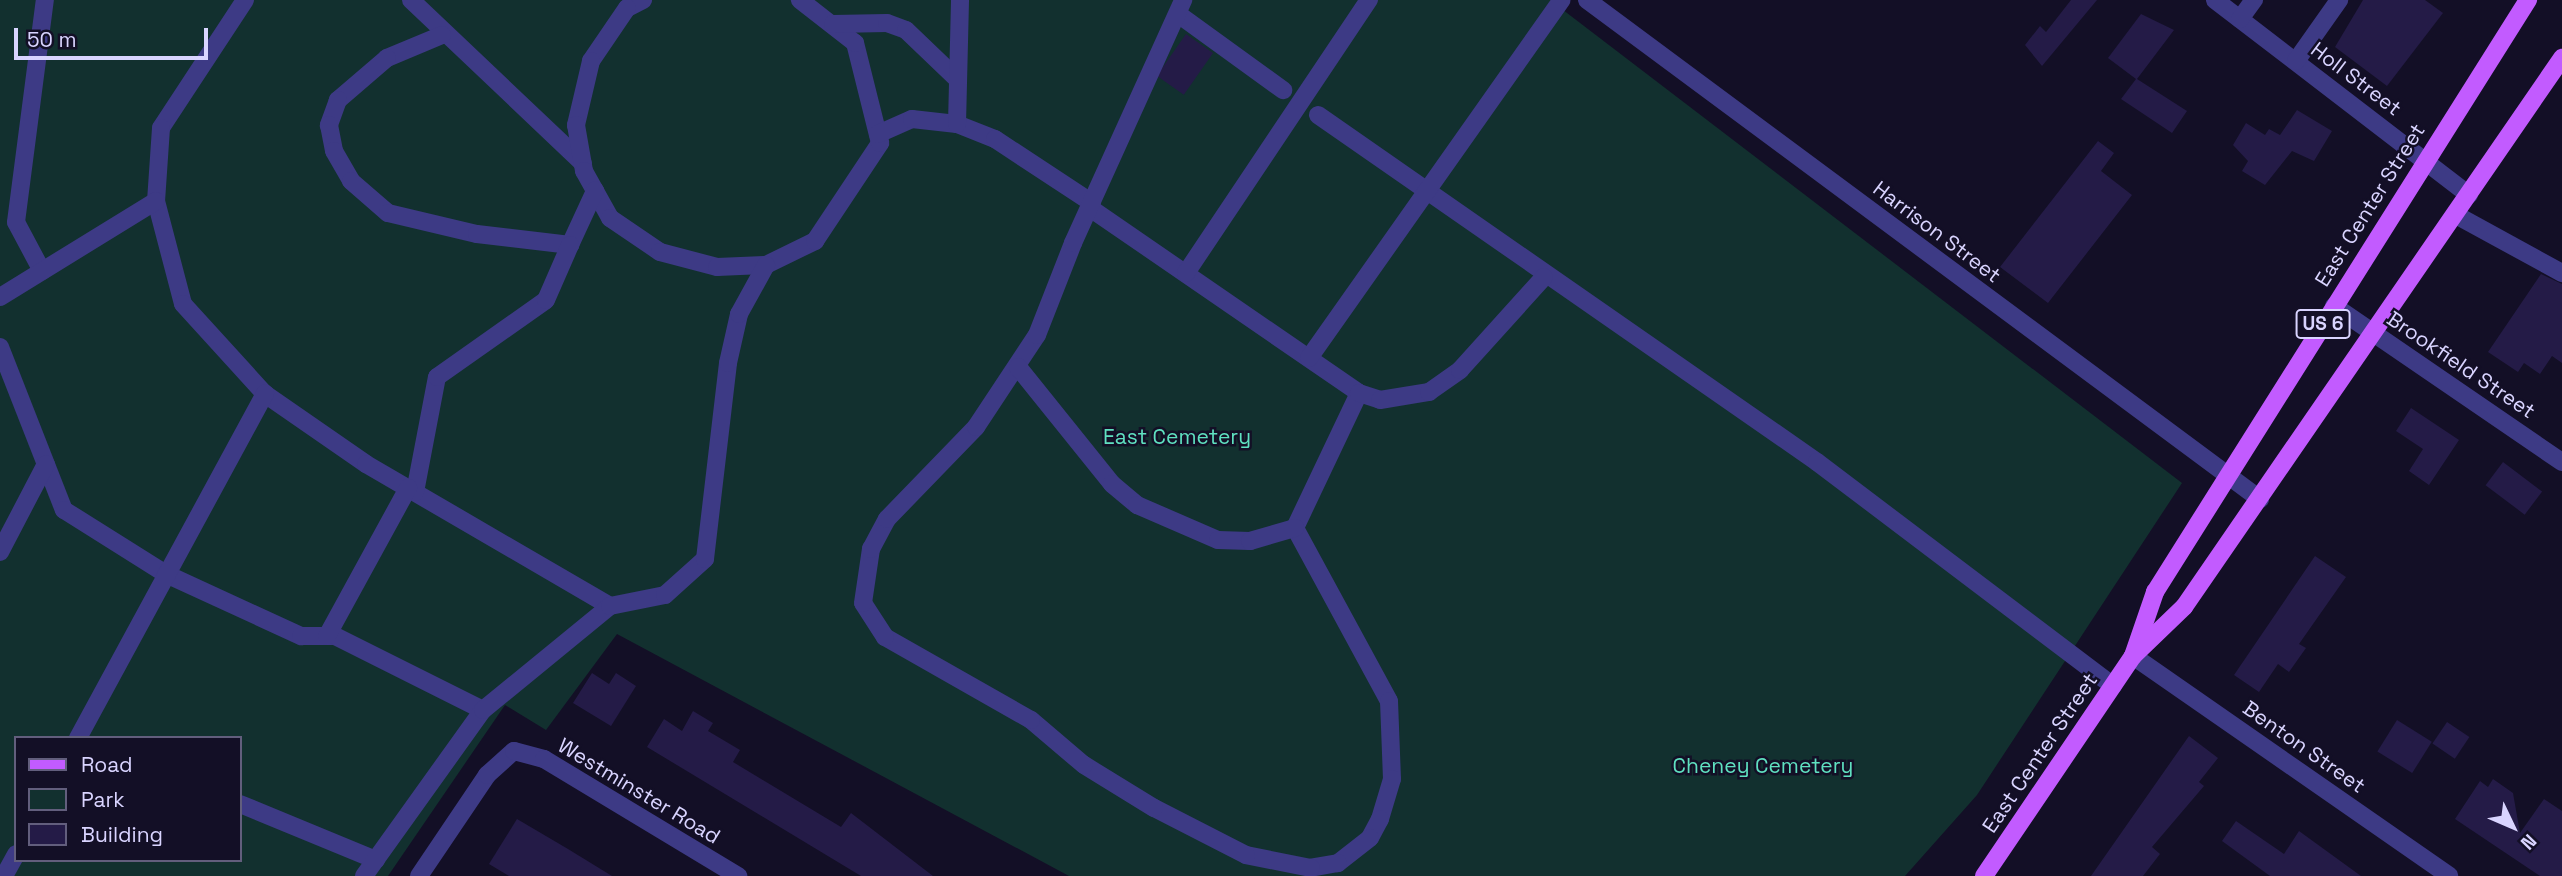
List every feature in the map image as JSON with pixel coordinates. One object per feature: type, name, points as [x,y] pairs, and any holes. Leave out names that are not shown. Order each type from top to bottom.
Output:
[{"type":"main road","name":"East Center Street","points":[[2133,656],[2155,592],[2528,0]]},
{"type":"main road","name":"East Center Street","points":[[1984,876],[2133,656],[2185,607],[2376,334],[2562,58]]},
{"type":"street","points":[[43,271],[16,222],[45,0]]},
{"type":"street","points":[[245,0],[161,128],[156,201],[183,304],[265,394],[412,490],[610,606]]},
{"type":"street","points":[[411,0],[442,35],[583,163]]},
{"type":"street","points":[[643,0],[627,8],[591,61],[576,125],[583,163],[610,218],[660,252],[717,267],[766,265],[815,241],[853,191],[878,134],[855,43],[800,0]]},
{"type":"street","points":[[957,124],[955,77],[960,0]]},
{"type":"street","points":[[1186,273],[1369,0]]},
{"type":"street","points":[[1309,358],[1562,0]]},
{"type":"street","name":"Harrison Street","points":[[1587,0],[2260,499]]},
{"type":"street","name":"Holl Street","points":[[2215,0],[2469,195]]},
{"type":"street","points":[[2240,19],[2254,0]]},
{"type":"street","points":[[2296,61],[2339,0]]},
{"type":"street","points":[[1283,90],[1180,7],[1018,367],[976,427],[887,519],[866,573],[863,603],[873,625],[1031,720],[1084,765],[1154,808],[1246,855],[1311,868],[1338,863],[1370,838],[1392,779],[1392,728],[1389,701],[1295,528]]},
{"type":"street","points":[[833,24],[887,23],[906,30],[955,77]]},
{"type":"street","points":[[442,35],[387,58],[338,100],[329,125],[351,181],[388,213],[477,234],[570,245]]},
{"type":"street","points":[[1318,115],[1544,277],[1817,462],[2113,686]]},
{"type":"street","points":[[878,134],[912,119],[957,124],[1006,146],[1359,393],[1404,400],[1429,393],[1460,370],[1544,277]]},
{"type":"street","points":[[327,636],[412,490],[438,377],[546,300],[595,191]]},
{"type":"street","points":[[0,297],[156,201]]},
{"type":"street","points":[[2456,215],[2562,273]]},
{"type":"street","points":[[364,876],[483,710],[610,606],[665,594],[705,559],[728,363],[739,314],[766,265]]},
{"type":"street","name":"Brookfield Street","points":[[2334,306],[2562,462]]},
{"type":"street","points":[[0,347],[64,510],[166,574],[301,636],[327,636],[483,710]]},
{"type":"street","points":[[1018,367],[1112,484],[1137,505],[1218,540],[1250,541],[1295,528],[1359,393]]},
{"type":"street","points":[[79,736],[265,394]]},
{"type":"street","points":[[0,552],[46,464]]},
{"type":"street","name":"Benton Street","points":[[2133,656],[2449,876]]},
{"type":"street","name":"Westminster Road","points":[[419,876],[487,775],[514,751],[544,759],[738,876]]},
{"type":"street","points":[[242,805],[376,860]]},
{"type":"street","points":[[4,876],[14,857]]},
{"type":"green space","name":"East Cemetery","points":[[0,0],[1550,0],[2182,483],[1977,795],[1905,876],[1069,876],[617,634],[546,730],[505,705],[388,876],[0,876]]},
{"type":"building","points":[[2071,0],[2097,0],[2042,66],[2025,45],[2040,26],[2046,32]]},
{"type":"building","points":[[2363,0],[2425,0],[2443,13],[2387,86],[2335,47]]},
{"type":"building","points":[[2141,14],[2174,30],[2137,79],[2187,111],[2172,133],[2121,99],[2136,79],[2108,58]]},
{"type":"building","points":[[1186,34],[1213,53],[1184,95],[1157,76]]},
{"type":"building","points":[[2297,110],[2332,131],[2314,161],[2292,151],[2265,185],[2242,171],[2248,161],[2233,145],[2246,123],[2265,135],[2269,129],[2280,135]]},
{"type":"building","points":[[2098,141],[2114,153],[2101,171],[2132,195],[2048,303],[2000,267]]},
{"type":"building","points":[[2541,274],[2562,284],[2562,363],[2552,356],[2540,374],[2524,363],[2518,372],[2488,352]]},
{"type":"building","points":[[2411,408],[2459,440],[2429,485],[2409,471],[2423,449],[2396,431]]},
{"type":"building","points":[[2503,462],[2542,491],[2525,515],[2486,485]]},
{"type":"building","points":[[2315,556],[2346,577],[2299,644],[2306,648],[2289,672],[2278,664],[2259,692],[2234,675]]},
{"type":"building","points":[[592,673],[609,684],[616,673],[636,686],[611,726],[573,703]]},
{"type":"building","points":[[693,711],[713,723],[708,731],[740,750],[733,762],[841,827],[851,813],[933,876],[861,876],[647,747],[664,719],[682,731]]},
{"type":"building","points":[[2397,720],[2432,742],[2412,773],[2377,751]]},
{"type":"building","points":[[2447,722],[2469,737],[2455,759],[2432,744]]},
{"type":"building","points":[[2189,736],[2218,758],[2199,782],[2204,786],[2152,847],[2160,854],[2143,876],[2091,876]]},
{"type":"building","points":[[2493,779],[2513,793],[2520,833],[2544,799],[2562,811],[2562,876],[2540,876],[2455,819],[2480,781],[2488,787]]},
{"type":"building","points":[[517,819],[612,876],[509,876],[489,864]]},
{"type":"building","points":[[2236,821],[2284,854],[2299,831],[2361,876],[2270,876],[2222,841]]},
{"type":"park label","name":"Cheney Cemetery","points":[[1763,766]]}]
